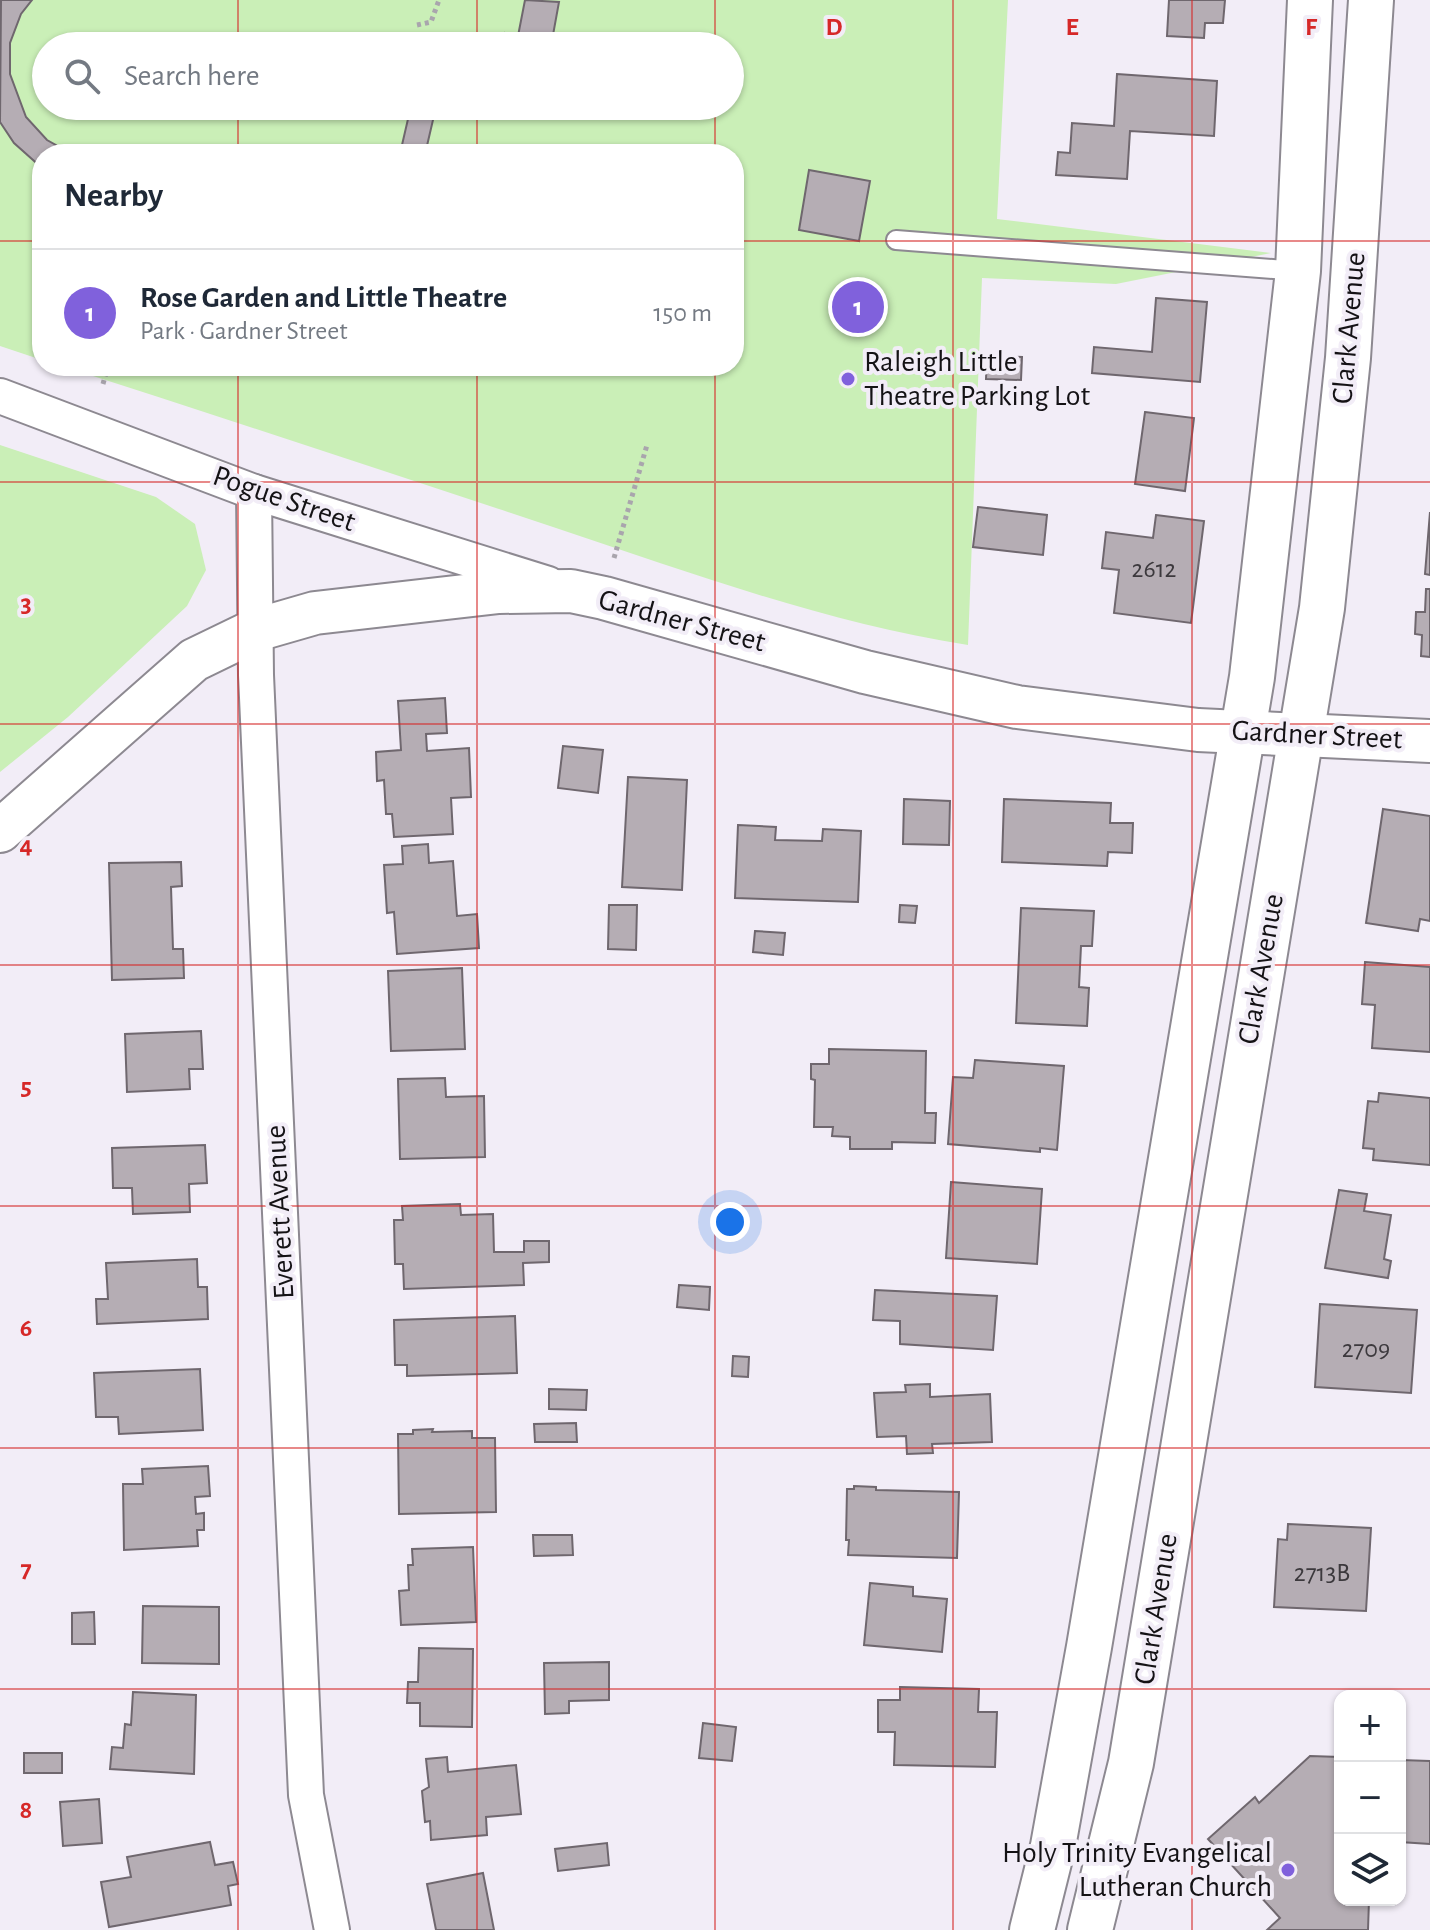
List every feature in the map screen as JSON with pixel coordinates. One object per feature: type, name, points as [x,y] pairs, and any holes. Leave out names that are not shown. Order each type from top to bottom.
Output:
[{"type":"main road","name":"Clark Avenue","points":[[1032,1930],[1053,1846],[1092,1632],[1253,663],[1298,271],[1310,0]]},
{"type":"main road","name":"Clark Avenue","points":[[1090,1930],[1131,1763],[1322,608],[1348,358],[1371,0]]},
{"type":"street","name":"Pogue Street","points":[[0,396],[254,492],[571,591]]},
{"type":"street","name":"Everett Avenue","points":[[254,492],[256,630],[306,1795],[332,1930]]},
{"type":"street","name":"Gardner Street","points":[[0,831],[194,660],[256,630],[315,613],[499,592],[571,591],[620,602],[865,672],[1017,707],[1119,721],[1243,732],[1430,741]]},
{"type":"lane","points":[[896,240],[1298,271]]},
{"type":"path","points":[[417,25],[431,22],[439,0]]},
{"type":"path","points":[[103,384],[105,376]]},
{"type":"path","points":[[612,563],[647,445]]},
{"type":"green space","points":[[0,0],[1008,0],[997,219],[1271,253],[1116,284],[982,278],[968,645],[863,624],[760,595],[93,376],[744,376],[744,144],[32,144],[32,357],[0,346]]},
{"type":"green space","points":[[0,445],[156,497],[195,524],[206,570],[187,606],[68,717],[0,772]]},
{"type":"building","points":[[1,0],[32,0],[21,14],[10,43],[10,74],[26,117],[54,144],[32,144],[32,159],[14,143],[0,122]]},
{"type":"building","points":[[525,0],[559,2],[554,32],[519,32]]},
{"type":"building","points":[[1169,0],[1225,0],[1223,23],[1205,23],[1204,38],[1167,36]]},
{"type":"building","points":[[1117,74],[1217,81],[1214,136],[1130,131],[1127,179],[1056,175],[1058,152],[1070,153],[1072,123],[1114,126]]},
{"type":"building","points":[[408,120],[433,120],[427,144],[402,144]]},
{"type":"building","points":[[809,170],[870,181],[859,241],[799,230]]},
{"type":"building","points":[[1156,298],[1207,302],[1200,382],[1092,373],[1094,347],[1152,352]]},
{"type":"building","points":[[987,355],[1022,357],[1021,380],[986,379]]},
{"type":"building","points":[[1145,412],[1194,418],[1185,491],[1135,484]]},
{"type":"building","points":[[978,507],[1047,515],[1043,555],[973,547]]},
{"type":"building","points":[[1430,512],[1430,575],[1425,574]]},
{"type":"building","points":[[1156,515],[1204,521],[1191,623],[1114,613],[1119,570],[1102,568],[1106,532],[1153,538]]},
{"type":"building","points":[[1426,589],[1430,589],[1430,657],[1421,656],[1422,635],[1415,634],[1416,612],[1425,612]]},
{"type":"building","points":[[445,698],[447,733],[426,734],[427,751],[469,748],[471,797],[451,798],[453,834],[394,837],[392,814],[386,814],[384,780],[377,781],[376,752],[401,750],[398,701]]},
{"type":"building","points":[[563,746],[603,750],[598,793],[558,788]]},
{"type":"building","points":[[628,777],[687,780],[682,890],[622,887]]},
{"type":"building","points":[[904,799],[950,801],[949,845],[903,844]]},
{"type":"building","points":[[1004,799],[1111,803],[1110,823],[1133,823],[1132,853],[1108,852],[1107,866],[1002,862]]},
{"type":"building","points":[[1383,809],[1430,816],[1430,921],[1420,919],[1418,931],[1366,923]]},
{"type":"building","points":[[738,825],[776,827],[775,840],[822,841],[823,829],[861,831],[858,902],[735,898]]},
{"type":"building","points":[[428,844],[429,863],[453,861],[457,916],[477,914],[479,948],[397,954],[394,912],[387,913],[384,865],[403,864],[402,846]]},
{"type":"building","points":[[181,862],[182,886],[171,887],[173,949],[183,949],[184,978],[112,980],[109,863]]},
{"type":"building","points":[[609,905],[637,905],[636,950],[608,949]]},
{"type":"building","points":[[900,905],[917,906],[915,923],[899,922]]},
{"type":"building","points":[[1021,908],[1094,911],[1092,946],[1081,946],[1079,987],[1089,988],[1087,1026],[1016,1023]]},
{"type":"building","points":[[755,931],[785,933],[783,955],[753,952]]},
{"type":"building","points":[[1365,962],[1430,967],[1430,1052],[1372,1048],[1375,1005],[1362,1004]]},
{"type":"building","points":[[462,968],[465,1049],[391,1051],[388,971]]},
{"type":"building","points":[[201,1031],[203,1069],[189,1069],[190,1089],[127,1092],[125,1034]]},
{"type":"building","points":[[829,1049],[926,1051],[925,1113],[936,1113],[935,1143],[892,1142],[892,1149],[850,1149],[850,1137],[832,1136],[833,1127],[814,1127],[815,1080],[811,1079],[811,1064],[829,1064]]},
{"type":"building","points":[[975,1060],[1064,1066],[1057,1150],[1040,1148],[1040,1152],[948,1144],[953,1077],[973,1078]]},
{"type":"building","points":[[445,1078],[446,1097],[484,1096],[485,1157],[400,1159],[398,1079]]},
{"type":"building","points":[[1379,1093],[1430,1098],[1430,1165],[1373,1160],[1374,1149],[1363,1148],[1368,1101],[1378,1102]]},
{"type":"building","points":[[205,1145],[207,1183],[189,1184],[190,1212],[133,1214],[132,1188],[113,1188],[112,1148]]},
{"type":"building","points":[[951,1182],[1042,1189],[1037,1264],[946,1258]]},
{"type":"building","points":[[1339,1190],[1367,1194],[1364,1211],[1391,1215],[1384,1259],[1391,1261],[1388,1278],[1325,1268]]},
{"type":"building","points":[[460,1204],[461,1215],[493,1214],[494,1252],[524,1252],[524,1241],[549,1241],[549,1262],[523,1263],[524,1285],[404,1289],[403,1264],[395,1264],[394,1220],[403,1220],[402,1206]]},
{"type":"building","points":[[197,1259],[198,1287],[207,1287],[208,1319],[97,1324],[96,1299],[108,1299],[106,1263]]},
{"type":"building","points":[[679,1285],[710,1287],[709,1310],[677,1307]]},
{"type":"building","points":[[875,1290],[997,1296],[993,1350],[900,1344],[900,1321],[873,1320]]},
{"type":"building","points":[[1320,1304],[1417,1310],[1411,1393],[1315,1387]]},
{"type":"building","points":[[515,1316],[517,1373],[407,1376],[407,1365],[395,1365],[394,1320]]},
{"type":"building","points":[[733,1356],[749,1357],[748,1377],[732,1376]]},
{"type":"building","points":[[200,1369],[203,1430],[119,1434],[118,1417],[96,1417],[94,1373]]},
{"type":"building","points":[[930,1384],[930,1397],[990,1394],[992,1442],[932,1444],[933,1453],[907,1454],[906,1436],[877,1437],[874,1393],[906,1392],[905,1385]]},
{"type":"building","points":[[549,1389],[587,1390],[586,1410],[549,1409]]},
{"type":"building","points":[[576,1423],[577,1442],[535,1442],[534,1424]]},
{"type":"building","points":[[433,1429],[432,1432],[472,1431],[472,1438],[495,1438],[496,1512],[399,1514],[398,1434]]},
{"type":"building","points":[[208,1466],[210,1496],[195,1497],[196,1514],[204,1513],[204,1530],[197,1530],[198,1546],[124,1550],[123,1484],[143,1484],[142,1469]]},
{"type":"building","points":[[854,1486],[876,1487],[876,1490],[959,1492],[957,1558],[848,1555],[847,1489],[854,1489]]},
{"type":"building","points":[[1288,1524],[1371,1528],[1366,1611],[1274,1607],[1278,1539],[1287,1540]]},
{"type":"building","points":[[533,1535],[572,1535],[573,1555],[534,1556]]},
{"type":"building","points":[[473,1547],[476,1622],[401,1625],[399,1591],[409,1590],[408,1565],[413,1565],[412,1549]]},
{"type":"building","points":[[870,1583],[913,1587],[913,1596],[947,1599],[942,1652],[864,1645]]},
{"type":"building","points":[[143,1606],[219,1607],[219,1664],[142,1663]]},
{"type":"building","points":[[94,1612],[95,1644],[72,1644],[72,1613]]},
{"type":"building","points":[[419,1648],[473,1649],[472,1727],[420,1726],[420,1703],[407,1703],[408,1682],[418,1682]]},
{"type":"building","points":[[609,1662],[609,1700],[569,1701],[569,1713],[545,1714],[544,1663]]},
{"type":"building","points":[[900,1687],[979,1689],[978,1712],[997,1712],[995,1767],[894,1765],[895,1732],[878,1732],[878,1700],[900,1700]]},
{"type":"building","points":[[133,1692],[196,1695],[194,1774],[110,1769],[112,1747],[123,1748],[125,1724],[131,1725]]},
{"type":"building","points":[[703,1723],[736,1727],[732,1761],[699,1758]]},
{"type":"building","points":[[24,1753],[62,1753],[62,1773],[24,1773]]},
{"type":"building","name":"Holy Trinity Evangelical Lutheran Church","points":[[1310,1756],[1334,1757],[1334,1906],[1369,1906],[1368,1930],[1267,1930],[1280,1918],[1208,1839],[1255,1797],[1259,1803]]},
{"type":"building","points":[[447,1757],[448,1772],[516,1765],[521,1814],[486,1817],[487,1835],[431,1840],[430,1821],[425,1822],[422,1791],[429,1787],[426,1759]]},
{"type":"building","points":[[1406,1760],[1430,1761],[1430,1844],[1406,1842]]},
{"type":"building","points":[[99,1799],[102,1843],[63,1846],[60,1802]]},
{"type":"building","points":[[210,1842],[215,1865],[233,1862],[238,1884],[228,1886],[231,1905],[109,1927],[101,1882],[131,1877],[127,1857]]},
{"type":"building","points":[[607,1843],[609,1865],[558,1871],[555,1849]]},
{"type":"building","points":[[483,1873],[494,1930],[436,1930],[427,1884]]},
{"type":"place","name":"Rose Garden and Little Theatre","points":[[858,307]]},
{"type":"place","name":"Raleigh Little Theatre Parking Lot","points":[[848,379]]},
{"type":"place","name":"Holy Trinity Evangelical Lutheran Church","points":[[1288,1870]]}]
